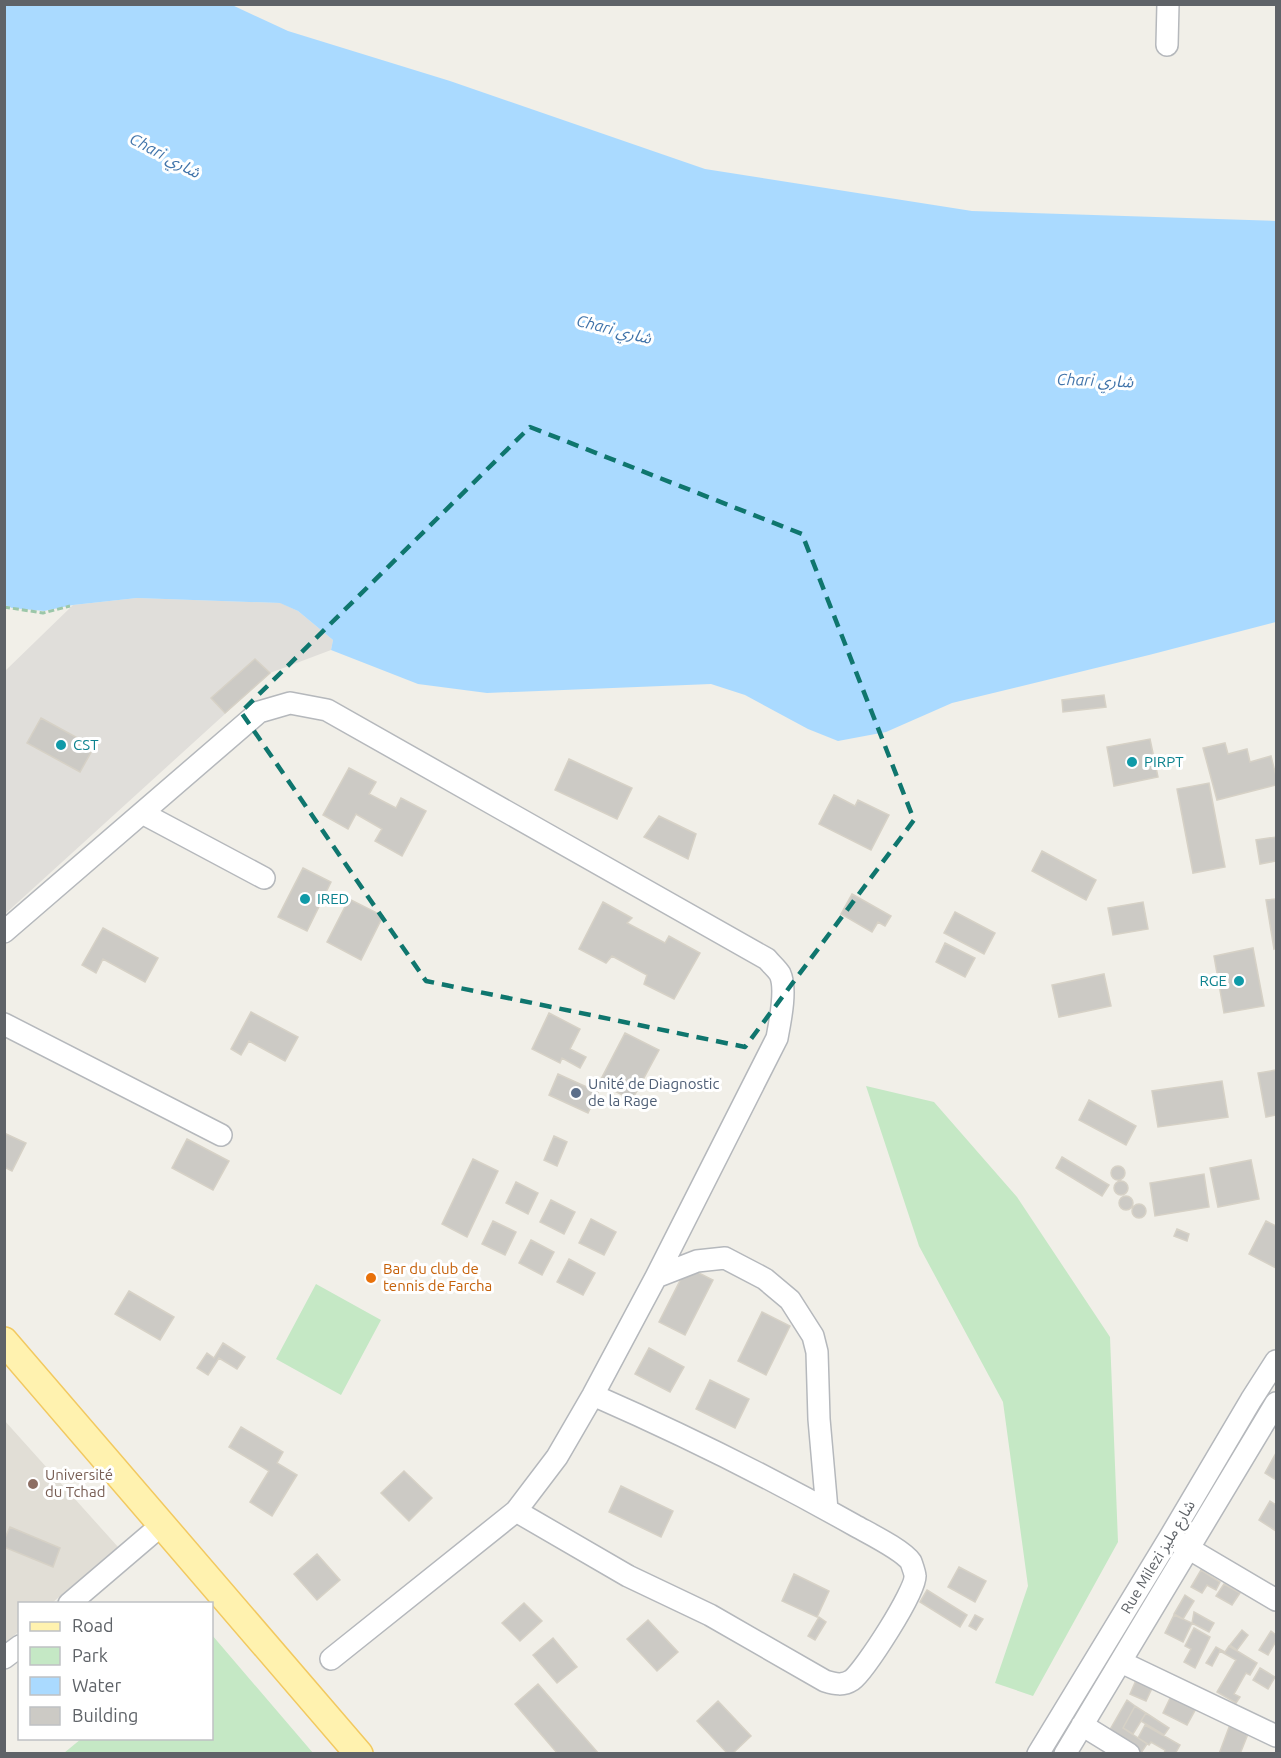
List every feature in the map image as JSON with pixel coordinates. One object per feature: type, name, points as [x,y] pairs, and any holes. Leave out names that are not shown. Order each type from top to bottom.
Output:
[{"type":"main road","points":[[4,1341],[30,1383],[151,1534],[209,1602]]},
{"type":"main road","points":[[4,1365],[30,1383],[359,1754]]},
{"type":"main road","points":[[213,1606],[340,1754]]},
{"type":"street","points":[[1167,45],[1168,4]]},
{"type":"street","points":[[4,932],[258,712],[290,703],[327,710],[767,959],[780,974],[783,994],[777,1038],[656,1277],[557,1457],[516,1511],[332,1659]]},
{"type":"street","points":[[142,813],[264,878]]},
{"type":"street","points":[[4,1024],[221,1135]]},
{"type":"street","points":[[656,1277],[697,1260],[725,1258],[765,1279],[790,1300],[813,1336],[817,1352],[819,1419],[827,1510]]},
{"type":"street","name":"Rue Milezi شارع مليز","points":[[1038,1754],[1276,1361]]},
{"type":"street","points":[[516,1511],[628,1576],[710,1615],[825,1681],[839,1685],[851,1680],[867,1662],[911,1590],[915,1576],[911,1562],[890,1545],[827,1510],[684,1435],[593,1395]]},
{"type":"street","name":"Rue Milezi شارع مليز","points":[[1065,1754],[1276,1403]]},
{"type":"street","points":[[71,1602],[151,1534]]},
{"type":"street","points":[[1170,1537],[1276,1600]]},
{"type":"street","points":[[4,1658],[18,1648]]},
{"type":"street","points":[[1121,1662],[1276,1736]]},
{"type":"street","points":[[1082,1725],[1129,1754]]},
{"type":"path","points":[[4,608],[43,613],[70,606]]},
{"type":"highlighted area","points":[[530,427],[802,534],[914,820],[745,1047],[426,981],[241,712]]},
{"type":"shaded area","points":[[137,598],[281,603],[298,611],[333,640],[331,650],[270,673],[5,914],[5,671],[73,605]]},
{"type":"shaded area","name":"Université du Tchad","points":[[4,1420],[118,1547],[53,1602],[18,1602],[18,1632],[5,1644]]},
{"type":"green space","points":[[866,1086],[934,1102],[1017,1197],[1110,1337],[1118,1542],[1033,1696],[995,1683],[1028,1586],[1003,1402],[919,1246]]},
{"type":"green space","points":[[316,1284],[381,1320],[341,1395],[276,1359]]},
{"type":"green space","points":[[213,1636],[313,1753],[64,1753],[80,1740],[213,1740]]},
{"type":"water","name":"Chari شاري","points":[[5,4],[232,5],[288,31],[450,81],[705,169],[972,211],[1276,221],[1276,622],[952,703],[886,732],[838,741],[808,729],[745,695],[711,684],[487,693],[418,684],[331,650],[333,640],[298,611],[280,603],[137,598],[73,605],[44,611],[12,608],[5,605]]},
{"type":"building","points":[[255,659],[270,673],[225,713],[211,698]]},
{"type":"building","points":[[1104,695],[1106,707],[1063,712],[1062,700]]},
{"type":"building","name":"CST","points":[[41,718],[94,747],[80,772],[27,743]]},
{"type":"building","name":"PIRPT","points":[[1150,739],[1158,777],[1114,786],[1107,747]]},
{"type":"building","points":[[1225,743],[1228,754],[1247,749],[1250,762],[1271,756],[1276,785],[1217,800],[1203,748]]},
{"type":"building","points":[[569,759],[632,788],[617,819],[555,790]]},
{"type":"building","points":[[349,768],[376,782],[369,794],[396,808],[401,798],[426,811],[402,856],[375,841],[382,829],[356,814],[348,829],[323,815]]},
{"type":"building","points":[[1209,783],[1225,867],[1193,873],[1177,789]]},
{"type":"building","points":[[834,795],[855,806],[858,800],[889,815],[871,850],[819,824]]},
{"type":"building","points":[[659,816],[696,834],[688,859],[644,837]]},
{"type":"building","points":[[1276,837],[1276,861],[1260,864],[1256,840]]},
{"type":"building","points":[[1042,851],[1096,880],[1086,900],[1032,871]]},
{"type":"building","name":"IRED","points":[[303,868],[331,882],[307,931],[278,917]]},
{"type":"building","points":[[852,894],[891,916],[885,926],[878,922],[872,932],[841,914]]},
{"type":"building","points":[[349,899],[383,916],[361,960],[327,942]]},
{"type":"building","points":[[1276,899],[1276,948],[1274,949],[1266,900]]},
{"type":"building","points":[[603,902],[632,918],[627,923],[665,943],[669,936],[700,953],[674,999],[644,984],[647,975],[612,956],[606,963],[579,949]]},
{"type":"building","points":[[1143,902],[1148,929],[1113,935],[1108,908]]},
{"type":"building","points":[[955,912],[995,933],[984,954],[944,933]]},
{"type":"building","points":[[103,928],[158,958],[145,982],[103,959],[96,973],[82,965]]},
{"type":"building","points":[[945,943],[975,958],[965,977],[936,962]]},
{"type":"building","name":"RGE","points":[[1253,948],[1264,1006],[1224,1013],[1214,956]]},
{"type":"building","points":[[1104,974],[1111,1006],[1059,1017],[1052,985]]},
{"type":"building","points":[[251,1012],[298,1037],[285,1061],[249,1041],[241,1055],[231,1049]]},
{"type":"building","points":[[549,1013],[580,1029],[570,1049],[586,1057],[580,1068],[562,1058],[560,1063],[532,1049]]},
{"type":"building","points":[[625,1033],[659,1050],[632,1100],[599,1083]]},
{"type":"building","points":[[1276,1070],[1276,1115],[1266,1117],[1258,1073]]},
{"type":"building","points":[[558,1074],[598,1092],[588,1113],[549,1095]]},
{"type":"building","points":[[1222,1081],[1228,1117],[1158,1127],[1152,1091]]},
{"type":"building","points":[[1089,1100],[1136,1126],[1126,1145],[1079,1120]]},
{"type":"building","points":[[4,1133],[26,1143],[12,1171],[4,1167]]},
{"type":"building","points":[[554,1136],[567,1142],[557,1166],[544,1160]]},
{"type":"building","points":[[187,1139],[229,1161],[213,1190],[172,1168]]},
{"type":"building","points":[[1062,1157],[1109,1185],[1102,1196],[1056,1168]]},
{"type":"building","points":[[473,1159],[498,1171],[467,1237],[442,1224]]},
{"type":"building","points":[[1251,1160],[1259,1199],[1218,1207],[1210,1168]]},
{"type":"building","points":[[1118,1166],[1123,1168],[1125,1173],[1123,1178],[1118,1180],[1113,1178],[1111,1173],[1113,1168]]},
{"type":"building","points":[[1204,1174],[1209,1207],[1155,1216],[1150,1183]]},
{"type":"building","points":[[1121,1181],[1126,1183],[1128,1188],[1126,1193],[1121,1195],[1116,1193],[1114,1188],[1116,1183]]},
{"type":"building","points":[[516,1182],[538,1193],[528,1214],[506,1203]]},
{"type":"building","points":[[1126,1196],[1131,1198],[1133,1203],[1131,1208],[1126,1210],[1121,1208],[1119,1203],[1121,1198]]},
{"type":"building","points":[[551,1200],[575,1212],[564,1234],[540,1222]]},
{"type":"building","points":[[1139,1204],[1144,1206],[1146,1211],[1144,1216],[1139,1218],[1134,1216],[1132,1211],[1134,1206]]},
{"type":"building","points":[[591,1219],[616,1232],[604,1255],[579,1243]]},
{"type":"building","points":[[493,1221],[516,1232],[505,1255],[482,1244]]},
{"type":"building","points":[[1266,1221],[1276,1226],[1276,1268],[1249,1254]]},
{"type":"building","points":[[1177,1229],[1189,1234],[1187,1241],[1174,1236]]},
{"type":"building","points":[[531,1240],[554,1252],[542,1275],[519,1263]]},
{"type":"building","points":[[569,1259],[595,1273],[583,1295],[557,1282]]},
{"type":"building","points":[[687,1267],[713,1280],[685,1335],[659,1322]]},
{"type":"building","points":[[129,1291],[174,1317],[160,1340],[115,1314]]},
{"type":"building","points":[[762,1312],[790,1326],[766,1375],[738,1361]]},
{"type":"building","points":[[223,1343],[245,1357],[237,1369],[219,1358],[208,1375],[197,1368],[207,1353],[214,1358]]},
{"type":"building","points":[[649,1348],[684,1367],[670,1392],[635,1374]]},
{"type":"building","points":[[710,1380],[749,1399],[735,1428],[696,1409]]},
{"type":"building","points":[[241,1427],[283,1452],[277,1463],[297,1475],[272,1516],[250,1502],[269,1471],[229,1447]]},
{"type":"building","points":[[1276,1453],[1276,1480],[1265,1473]]},
{"type":"building","points":[[404,1471],[432,1498],[409,1521],[381,1493]]},
{"type":"building","points":[[621,1486],[673,1511],[661,1537],[609,1512]]},
{"type":"building","points":[[1270,1501],[1276,1505],[1276,1531],[1259,1520]]},
{"type":"building","points":[[10,1527],[60,1548],[53,1567],[4,1547],[4,1540]]},
{"type":"building","points":[[317,1554],[340,1580],[317,1600],[294,1574]]},
{"type":"building","points":[[959,1567],[986,1581],[975,1602],[948,1587]]},
{"type":"building","points":[[1201,1570],[1220,1582],[1216,1590],[1207,1585],[1202,1593],[1191,1587]]},
{"type":"building","points":[[794,1574],[829,1591],[817,1617],[782,1601]]},
{"type":"building","points":[[1224,1584],[1240,1593],[1232,1605],[1216,1596]]},
{"type":"building","points":[[927,1590],[967,1615],[960,1627],[920,1602]]},
{"type":"building","points":[[1185,1595],[1194,1601],[1183,1619],[1174,1614]]},
{"type":"building","points":[[524,1603],[542,1621],[520,1641],[502,1623]]},
{"type":"building","points":[[1194,1612],[1214,1623],[1209,1632],[1192,1623]]},
{"type":"building","points":[[975,1615],[983,1619],[976,1630],[969,1626]]},
{"type":"building","points":[[1174,1615],[1192,1623],[1183,1642],[1165,1633]]},
{"type":"building","points":[[819,1617],[826,1622],[815,1640],[808,1636]]},
{"type":"building","points":[[648,1620],[678,1652],[657,1671],[627,1639]]},
{"type":"building","points":[[1194,1628],[1210,1637],[1195,1668],[1184,1662],[1191,1649],[1185,1646]]},
{"type":"building","points":[[1242,1630],[1248,1635],[1237,1650],[1230,1645]]},
{"type":"building","points":[[1271,1631],[1276,1635],[1276,1641],[1268,1655],[1259,1650]]},
{"type":"building","points":[[553,1638],[577,1667],[557,1683],[533,1655]]},
{"type":"building","points":[[1229,1646],[1257,1663],[1250,1675],[1246,1673],[1234,1694],[1240,1697],[1236,1703],[1217,1692],[1236,1660],[1220,1651],[1212,1666],[1206,1663],[1216,1647],[1225,1652]]},
{"type":"building","points":[[1260,1668],[1275,1677],[1268,1689],[1253,1680]]},
{"type":"building","points":[[1137,1678],[1153,1686],[1146,1701],[1130,1694]]},
{"type":"building","points":[[538,1684],[599,1754],[558,1754],[515,1704]]},
{"type":"building","points":[[1173,1692],[1198,1705],[1187,1725],[1163,1713]]},
{"type":"building","points":[[1127,1700],[1135,1706],[1123,1728],[1147,1744],[1141,1753],[1108,1733]]},
{"type":"building","points":[[718,1701],[751,1736],[732,1754],[728,1754],[697,1721]]},
{"type":"building","points":[[1135,1706],[1146,1713],[1133,1734],[1123,1728]]},
{"type":"building","points":[[1146,1713],[1169,1728],[1164,1735],[1141,1721]]},
{"type":"building","points":[[1231,1722],[1250,1729],[1240,1754],[1219,1754]]},
{"type":"building","points":[[1145,1725],[1180,1745],[1175,1754],[1164,1754],[1165,1750],[1151,1742],[1149,1745],[1138,1738]]},
{"type":"place","name":"CST","points":[[61,745]]},
{"type":"place","name":"PIRPT","points":[[1132,762]]},
{"type":"place","name":"IRED","points":[[305,899]]},
{"type":"place","name":"RGE","points":[[1239,981]]},
{"type":"place","name":"Unité de Diagnostic de la Rage","points":[[576,1093]]},
{"type":"place","name":"Bar du club de tennis de Farcha","points":[[371,1278]]},
{"type":"place","name":"Université du Tchad","points":[[33,1484]]}]
